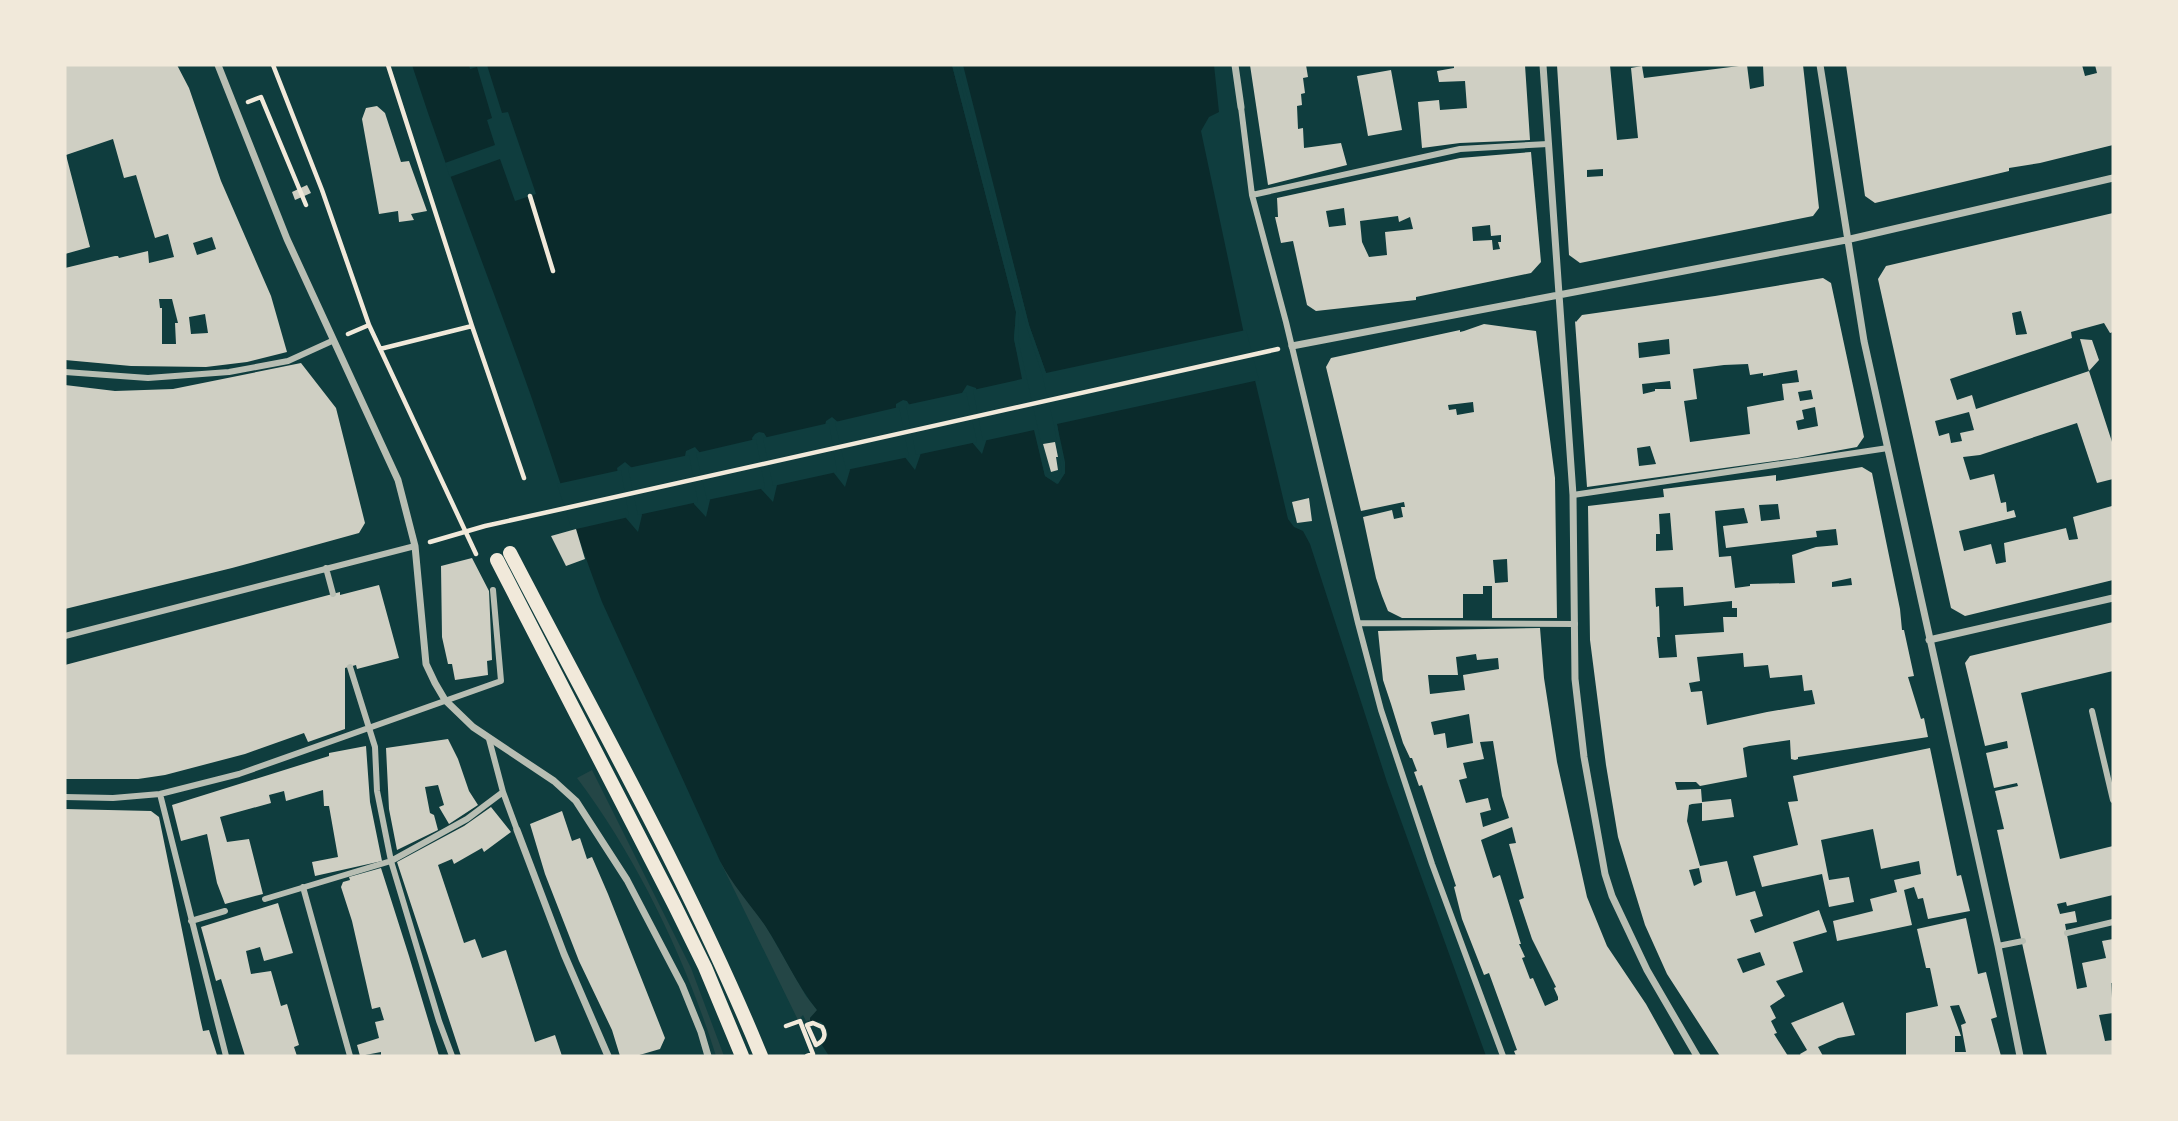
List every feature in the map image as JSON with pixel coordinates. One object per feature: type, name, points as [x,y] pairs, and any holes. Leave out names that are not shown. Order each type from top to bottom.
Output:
[{"type":"main road","points":[[742,1056],[705,967],[503,556],[708,937],[761,1056]]},
{"type":"street","points":[[218,65],[287,239],[398,480],[415,545],[426,664],[435,683],[445,700],[489,739],[561,786],[576,801],[627,880],[682,985],[708,1056]]},
{"type":"street","points":[[1235,65],[1252,195],[1292,346],[1358,623],[1403,779],[1503,1056]]},
{"type":"street","points":[[1543,65],[1573,495],[1575,679],[1579,724],[1605,874],[1633,943],[1697,1056]]},
{"type":"street","points":[[1820,65],[1864,341],[2020,1056]]},
{"type":"street","points":[[1252,195],[1460,149],[1548,144]]},
{"type":"street","points":[[1292,346],[1846,240],[2113,178]]},
{"type":"street","points":[[65,372],[148,378],[229,372],[288,360],[332,341]]},
{"type":"street","points":[[1573,495],[1888,448]]},
{"type":"street","points":[[65,636],[415,545]]},
{"type":"street","points":[[326,568],[333,594]]},
{"type":"street","points":[[65,797],[113,798],[160,794],[239,774],[501,681],[493,590]]},
{"type":"street","points":[[1928,640],[2113,598]]},
{"type":"street","points":[[1358,623],[1574,624]]},
{"type":"street","points":[[350,667],[375,747],[377,790],[391,861],[452,1056]]},
{"type":"street","points":[[2092,711],[2113,800]]},
{"type":"street","points":[[489,739],[503,792],[517,830],[564,954],[608,1056]]},
{"type":"street","points":[[265,899],[391,861],[467,819],[503,792]]},
{"type":"street","points":[[160,794],[226,1056]]},
{"type":"street","points":[[303,887],[350,1056]]},
{"type":"street","points":[[191,921],[225,911]]},
{"type":"street","points":[[2067,933],[2113,922]]},
{"type":"street","points":[[1998,946],[2023,941]]},
{"type":"path","points":[[273,65],[325,199],[369,325],[466,531]]},
{"type":"path","points":[[388,65],[524,478]]},
{"type":"path","points":[[261,97],[306,205]]},
{"type":"path","points":[[530,196],[553,271]]},
{"type":"path","points":[[353,331],[369,325]]},
{"type":"path","points":[[380,349],[472,326]]},
{"type":"path","points":[[415,545],[485,526],[1261,352]]},
{"type":"path","points":[[786,1026],[800,1021],[808,1035],[816,1045],[825,1037],[822,1027],[816,1024],[807,1025],[808,1035],[813,1054],[807,1056]]},
{"type":"shaded area","points":[[412,65],[952,65],[1016,312],[1014,339],[1045,476],[1057,484],[1065,473],[1065,462],[1046,373],[1029,325],[962,65],[1214,65],[1219,112],[1209,117],[1201,131],[1244,334],[1288,519],[1294,527],[1303,531],[1310,544],[1387,782],[1486,1056],[829,1056],[822,1045],[828,1033],[826,1027],[821,1022],[810,1021],[817,1010],[766,927],[720,861],[602,602],[531,396]],"holes":[[[967,385],[976,388],[987,438],[982,454],[971,441],[962,393]],[[903,400],[910,406],[921,453],[915,470],[904,456],[896,404]],[[832,417],[839,423],[850,470],[845,487],[834,473],[826,421]],[[764,433],[767,438],[777,485],[773,502],[761,489],[752,438],[755,434]],[[695,447],[700,453],[710,500],[706,517],[694,504],[686,451]],[[625,462],[632,468],[642,515],[638,532],[626,518],[617,468]]]},
{"type":"shaded area","points":[[592,770],[691,968],[724,1056],[716,1056],[675,947],[640,876],[577,778]]},
{"type":"shaded area","points":[[720,861],[767,928],[806,996],[818,1011],[810,1020],[806,1021],[803,1015],[798,1020]]},
{"type":"pier","points":[[469,65],[487,65],[502,113],[508,112],[536,194],[515,201],[500,159],[450,177],[445,163],[495,145],[487,120],[492,118],[477,67],[470,69]]},
{"type":"pier","points":[[952,65],[956,65],[1019,311],[1018,339],[1048,474],[1057,479],[1062,472],[1054,425],[959,65],[963,65],[1029,325],[1046,373],[1246,330],[1259,380],[1057,424],[1065,473],[1058,484],[1045,476],[1034,430],[983,441],[973,390],[1022,379],[1014,339],[1016,312]]},
{"type":"pier","points":[[966,392],[977,442],[916,455],[906,405]]},
{"type":"pier","points":[[899,407],[909,457],[846,470],[835,422]]},
{"type":"pier","points":[[829,423],[837,472],[773,486],[763,438]]},
{"type":"pier","points":[[756,439],[765,488],[707,500],[696,453]]},
{"type":"pier","points":[[689,455],[698,502],[638,515],[628,468]]},
{"type":"pier","points":[[621,470],[629,517],[572,530],[557,484]]},
{"type":"building","points":[[65,65],[177,65],[189,88],[221,181],[271,296],[287,352],[247,362],[206,367],[131,366],[65,360],[65,268],[148,251],[149,263],[174,257],[168,234],[155,238],[136,175],[124,178],[113,139],[66,155],[90,247],[65,254]],"holes":[[[212,237],[216,249],[197,255],[193,243]],[[159,299],[172,299],[178,323],[175,323],[176,344],[162,344]],[[205,314],[208,333],[191,334],[189,317]]]},
{"type":"building","points":[[1250,65],[1306,65],[1308,77],[1303,78],[1305,93],[1301,94],[1302,105],[1297,106],[1298,129],[1303,128],[1304,148],[1341,143],[1347,165],[1268,185]]},
{"type":"building","points":[[1454,65],[1525,65],[1530,140],[1460,143],[1422,148],[1418,102],[1439,100],[1440,110],[1467,108],[1465,81],[1439,82],[1437,71],[1454,68]]},
{"type":"building","points":[[1557,65],[1610,65],[1617,140],[1638,138],[1631,68],[1642,66],[1644,78],[1747,65],[1750,89],[1764,86],[1763,65],[1803,65],[1819,208],[1813,216],[1580,263],[1569,255]],"holes":[[[1603,169],[1603,176],[1587,177],[1587,170]]]},
{"type":"building","points":[[1846,65],[2082,65],[2085,76],[2097,73],[2095,65],[2113,65],[2113,145],[2009,168],[2009,171],[1875,203],[1865,196]]},
{"type":"building","points":[[1391,70],[1402,130],[1368,136],[1357,76]]},
{"type":"building","points":[[377,106],[385,113],[401,162],[409,161],[427,211],[411,214],[414,220],[399,222],[398,211],[379,214],[362,119],[366,108]]},
{"type":"building","points":[[1531,152],[1541,262],[1531,273],[1416,297],[1416,300],[1316,311],[1307,305],[1293,241],[1281,243],[1275,217],[1278,217],[1277,198],[1460,158]],"holes":[[[1344,208],[1346,225],[1329,227],[1326,211]],[[1398,216],[1399,222],[1410,217],[1413,229],[1385,232],[1387,255],[1369,257],[1362,242],[1360,221]],[[1490,225],[1491,236],[1501,235],[1501,242],[1498,242],[1500,249],[1493,250],[1492,240],[1473,241],[1472,227]]]},
{"type":"building","points":[[307,185],[311,193],[295,200],[292,192]]},
{"type":"building","points":[[2113,213],[2113,332],[2110,333],[2104,323],[2071,332],[2072,338],[1950,379],[1957,400],[1972,395],[1976,409],[2089,371],[2113,445],[2113,479],[2097,483],[2077,423],[1980,455],[1963,457],[1970,480],[1994,474],[2001,503],[2006,502],[2007,512],[2014,510],[2016,517],[1959,531],[1964,551],[1991,544],[1996,564],[2006,562],[2004,543],[2066,528],[2069,540],[2078,539],[2073,517],[2112,506],[2113,580],[1965,616],[1951,608],[1878,279],[1886,266]],"holes":[[[2021,311],[2027,334],[2016,335],[2012,313]],[[1969,412],[1974,430],[1960,433],[1962,441],[1951,443],[1949,433],[1939,436],[1935,421]]]},
{"type":"building","points":[[1823,278],[1831,283],[1864,437],[1857,447],[1797,458],[1587,487],[1575,321],[1582,315]],"holes":[[[1669,339],[1670,354],[1639,358],[1638,343]],[[1748,364],[1750,375],[1763,373],[1763,376],[1797,370],[1799,382],[1782,384],[1784,400],[1747,407],[1750,434],[1690,442],[1684,401],[1697,399],[1693,369]],[[1670,381],[1671,389],[1655,389],[1643,394],[1642,384]],[[1811,390],[1813,399],[1800,401],[1798,392]],[[1815,407],[1818,426],[1798,430],[1796,421],[1804,419],[1802,410]],[[1650,446],[1656,464],[1639,466],[1637,448]]]},
{"type":"building","points":[[1484,324],[1536,331],[1555,478],[1557,618],[1492,618],[1492,586],[1483,586],[1483,594],[1463,594],[1463,618],[1402,618],[1388,611],[1376,578],[1363,517],[1392,510],[1394,519],[1403,517],[1401,507],[1405,507],[1404,502],[1361,511],[1326,367],[1331,358],[1460,332]],"holes":[[[1473,402],[1474,412],[1457,415],[1456,409],[1449,410],[1448,405]],[[1507,559],[1508,582],[1495,583],[1493,560]]]},
{"type":"building","points":[[2080,339],[2092,340],[2099,360],[2089,371]]},
{"type":"building","points":[[301,363],[336,408],[365,523],[359,533],[232,568],[65,609],[65,385],[115,391],[173,389]]},
{"type":"building","points":[[1055,442],[1058,470],[1051,472],[1043,444]]},
{"type":"building","points":[[1862,467],[1872,473],[1902,630],[1914,676],[1908,677],[1921,719],[1924,718],[1928,737],[1798,757],[1795,760],[1791,759],[1790,740],[1749,746],[1743,748],[1747,777],[1700,786],[1696,782],[1675,782],[1677,790],[1701,789],[1702,802],[1731,799],[1734,817],[1702,821],[1702,803],[1689,805],[1687,821],[1700,866],[1727,861],[1736,896],[1755,891],[1763,916],[1750,920],[1755,933],[1819,910],[1827,932],[1793,942],[1803,972],[1776,981],[1785,996],[1770,1006],[1776,1018],[1771,1021],[1777,1033],[1774,1034],[1788,1056],[1720,1056],[1667,974],[1645,925],[1618,837],[1590,640],[1588,506],[1664,497],[1663,489],[1776,475],[1776,481]],"holes":[[[1778,504],[1780,519],[1761,521],[1759,505]],[[1744,508],[1748,523],[1723,526],[1726,548],[1817,537],[1816,531],[1836,529],[1838,545],[1816,547],[1792,555],[1795,583],[1750,584],[1735,588],[1731,556],[1719,557],[1715,511]],[[1670,513],[1673,550],[1656,551],[1656,534],[1660,534],[1659,514]],[[1851,578],[1852,585],[1832,587],[1832,582]],[[1683,587],[1684,606],[1732,601],[1732,608],[1737,608],[1737,617],[1723,617],[1724,632],[1675,635],[1677,657],[1659,658],[1659,606],[1656,607],[1655,588]],[[1743,653],[1744,667],[1768,665],[1770,678],[1802,675],[1804,691],[1812,690],[1815,704],[1707,725],[1702,691],[1691,692],[1689,683],[1700,681],[1697,657]],[[1699,868],[1702,882],[1694,886],[1689,870]],[[1760,952],[1765,965],[1743,973],[1737,959]]]},
{"type":"building","points":[[1309,498],[1312,521],[1297,523],[1292,502]]},
{"type":"building","points":[[576,529],[585,559],[566,566],[551,536]]},
{"type":"building","points":[[472,558],[489,591],[492,660],[487,661],[488,675],[455,680],[442,637],[441,566]]},
{"type":"building","points":[[379,585],[399,658],[357,669],[356,665],[345,668],[345,729],[308,742],[304,733],[245,754],[165,775],[138,779],[65,779],[65,665],[340,592],[340,595]]},
{"type":"building","points":[[2113,622],[2113,671],[2021,693],[2060,859],[2113,846],[2113,895],[2067,906],[2066,902],[2057,904],[2060,914],[2075,911],[2077,922],[2065,924],[2077,989],[2087,987],[2082,963],[2106,958],[2102,941],[2113,939],[2113,1013],[2099,1015],[2105,1041],[2113,1040],[2113,1056],[2047,1056],[1997,830],[2004,829],[1995,791],[2018,786],[2017,783],[1994,788],[1986,753],[2008,748],[2007,741],[1985,746],[1965,663],[1970,656]]},
{"type":"building","points":[[1540,628],[1544,678],[1557,762],[1587,897],[1607,946],[1646,1004],[1675,1056],[1516,1056],[1514,1051],[1517,1050],[1489,973],[1484,975],[1462,919],[1454,887],[1456,886],[1422,785],[1419,786],[1414,772],[1417,771],[1403,743],[1383,680],[1378,631]],"holes":[[[1476,654],[1477,660],[1498,658],[1499,669],[1463,675],[1465,690],[1430,694],[1428,675],[1458,675],[1456,657]],[[1469,714],[1473,743],[1447,748],[1445,733],[1434,735],[1431,722]],[[1493,741],[1502,796],[1509,818],[1483,827],[1480,813],[1491,810],[1488,798],[1466,803],[1459,780],[1467,778],[1463,763],[1484,759],[1480,742]],[[1512,827],[1516,843],[1509,844],[1524,898],[1519,900],[1532,939],[1556,987],[1554,988],[1558,997],[1558,1000],[1545,1006],[1522,958],[1525,957],[1500,875],[1493,878],[1481,840]]]},
{"type":"building","points":[[448,739],[469,791],[478,805],[449,824],[439,807],[444,805],[438,785],[425,787],[430,813],[434,815],[438,830],[397,850],[389,809],[386,748]]},
{"type":"building","points":[[366,746],[370,802],[382,861],[315,876],[312,862],[338,857],[329,806],[324,806],[323,790],[286,801],[284,791],[269,795],[271,803],[220,817],[227,842],[249,839],[263,894],[225,904],[217,883],[207,834],[181,841],[172,805],[329,756],[329,753]]},
{"type":"building","points":[[1930,748],[1957,876],[1961,875],[1970,911],[1928,919],[1923,898],[1918,899],[1914,887],[1904,890],[1912,925],[1837,941],[1833,921],[1873,911],[1870,899],[1897,892],[1894,880],[1921,874],[1919,861],[1881,869],[1873,829],[1821,840],[1829,880],[1849,877],[1854,902],[1829,907],[1822,874],[1762,887],[1753,856],[1798,845],[1788,802],[1798,801],[1793,776]]},
{"type":"building","points":[[491,807],[511,832],[484,852],[482,848],[454,864],[452,859],[438,865],[464,943],[475,939],[482,958],[506,950],[535,1042],[555,1035],[562,1056],[461,1056],[397,862],[464,826]]},
{"type":"building","points":[[65,809],[151,811],[159,817],[203,1031],[209,1030],[217,1055],[65,1056]]},
{"type":"building","points":[[562,811],[572,841],[580,838],[587,859],[592,857],[608,894],[665,1038],[660,1049],[636,1056],[620,1056],[612,1030],[579,961],[545,874],[530,824]]},
{"type":"building","points":[[381,868],[439,1056],[381,1056],[381,1052],[360,1056],[357,1045],[379,1038],[375,1022],[384,1020],[380,1007],[372,1009],[352,921],[341,887],[343,882],[350,880],[349,877]]},
{"type":"building","points":[[278,903],[293,953],[264,961],[260,947],[246,951],[251,974],[271,971],[281,1006],[287,1004],[299,1045],[294,1047],[297,1056],[245,1056],[221,979],[216,981],[201,927]]},
{"type":"building","points":[[1966,918],[1978,974],[1986,972],[1997,1017],[1991,1019],[2001,1056],[1906,1056],[1906,1013],[1938,1006],[1930,968],[1926,968],[1917,929]],"holes":[[[1959,1005],[1966,1023],[1961,1025],[1966,1052],[1955,1052],[1955,1036],[1961,1036],[1950,1006]]]},
{"type":"building","points":[[1843,1002],[1855,1035],[1838,1038],[1818,1047],[1823,1056],[1801,1056],[1800,1054],[1807,1050],[1791,1023]]}]
